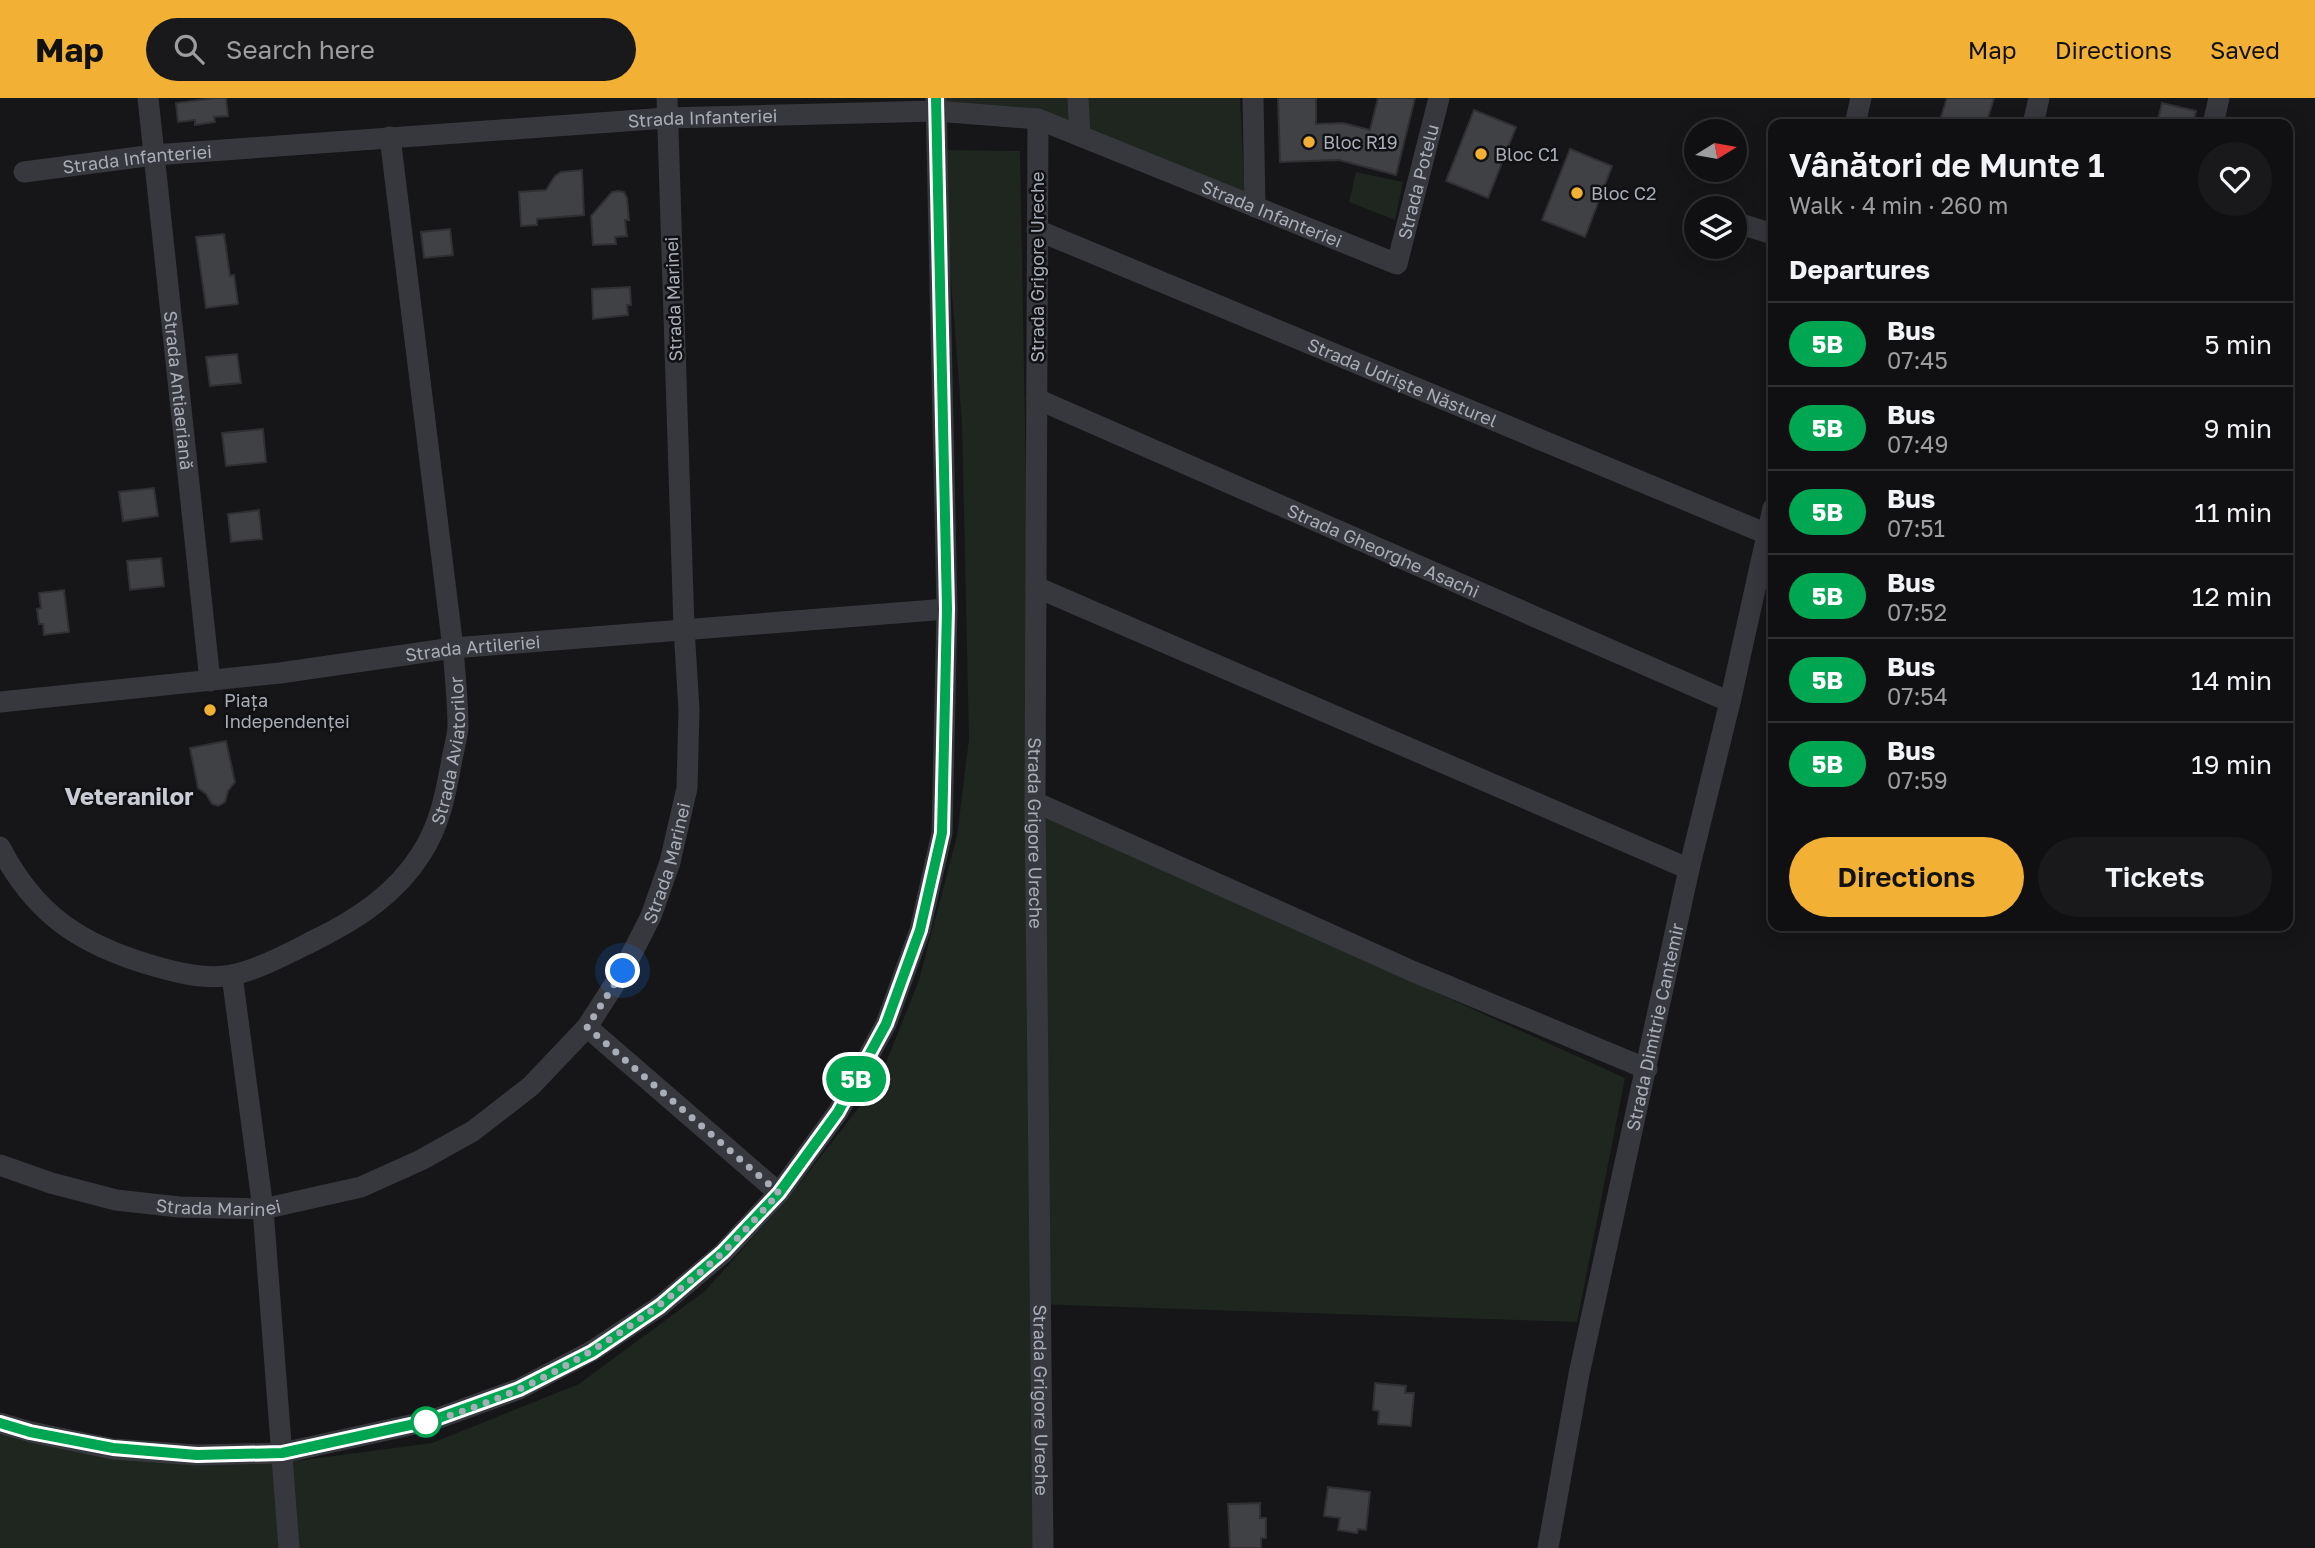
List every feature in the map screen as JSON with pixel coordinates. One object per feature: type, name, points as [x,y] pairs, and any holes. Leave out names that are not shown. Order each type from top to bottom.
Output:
[{"type":"street","name":"Strada Antiaeriană","points":[[148,98],[211,681]]},
{"type":"street","points":[[1078,98],[1080,136]]},
{"type":"street","points":[[1253,98],[1255,207]]},
{"type":"street","name":"Strada Potelu","points":[[1397,264],[1439,98]]},
{"type":"street","points":[[1858,119],[1861,98]]},
{"type":"street","points":[[2035,119],[2039,98]]},
{"type":"street","points":[[2214,119],[2219,98]]},
{"type":"street","name":"Strada Infanteriei","points":[[24,172],[155,155],[390,137],[667,108],[936,105],[1038,119],[1397,264]]},
{"type":"street","points":[[0,1423],[30,1432],[113,1448],[197,1455],[282,1453],[433,1420],[519,1389],[592,1352],[660,1306],[723,1252],[779,1193],[838,1112],[886,1024],[920,930],[942,833],[947,609],[936,105]]},
{"type":"street","name":"Strada Marinei","points":[[0,1165],[51,1183],[116,1200],[179,1207],[263,1209],[361,1187],[421,1160],[473,1131],[531,1086],[587,1027],[628,960],[650,916],[670,862],[687,788],[689,710],[667,108]]},
{"type":"street","name":"Strada Grigore Ureche","points":[[1038,119],[1035,802],[1043,1548]]},
{"type":"street","name":"Strada Aviatorilor","points":[[0,847],[23,887],[82,939],[116,954],[184,975],[232,975],[298,948],[353,921],[398,884],[422,853],[444,806],[458,730],[453,648],[390,137]]},
{"type":"street","points":[[1747,226],[1768,232]]},
{"type":"street","name":"Strada Udriște Năsturel","points":[[1037,230],[1767,534]]},
{"type":"street","name":"Strada Gheorghe Asachi","points":[[1037,399],[1730,702]]},
{"type":"street","name":"Strada Dimitrie Cantemir","points":[[1548,1548],[1579,1374],[1689,869],[1768,530]]},
{"type":"street","points":[[1036,587],[1689,869]]},
{"type":"street","name":"Strada Artileriei","points":[[0,702],[211,681],[453,648],[947,609]]},
{"type":"street","points":[[1035,802],[1412,971],[1647,1069]]},
{"type":"street","points":[[232,975],[263,1209],[289,1548]]},
{"type":"street","points":[[587,1027],[779,1193]]},
{"type":"shaded area","points":[[938,98],[1240,98],[1245,198],[1032,108],[938,102]]},
{"type":"shaded area","points":[[941,150],[1020,151],[1032,810],[1625,1078],[1577,1322],[1033,1304],[1042,1548],[0,1548],[0,1414],[66,1444],[296,1461],[432,1443],[579,1384],[705,1291],[785,1202],[878,1083],[919,980],[957,836],[969,739],[962,422]]},
{"type":"shaded area","points":[[1356,172],[1403,182],[1395,220],[1349,202]]},
{"type":"building","points":[[226,98],[228,116],[214,117],[215,122],[195,125],[195,120],[178,122],[176,103]]},
{"type":"building","points":[[1278,98],[1316,98],[1316,124],[1343,123],[1370,130],[1378,98],[1415,98],[1396,175],[1339,160],[1280,162]]},
{"type":"building","points":[[1947,98],[1994,98],[1988,119],[1940,119]]},
{"type":"building","points":[[2162,103],[2196,111],[2194,119],[2158,119]]},
{"type":"building","name":"Bloc C1","points":[[1474,110],[1516,127],[1488,198],[1446,181]]},
{"type":"building","name":"Bloc C2","points":[[1570,149],[1612,166],[1585,237],[1542,220]]},
{"type":"building","points":[[582,170],[584,215],[537,219],[537,225],[521,226],[519,192],[546,190],[561,172]]},
{"type":"building","points":[[612,192],[624,192],[627,198],[627,236],[615,237],[616,244],[593,245],[591,216]]},
{"type":"building","points":[[450,229],[453,255],[424,258],[421,232]]},
{"type":"building","points":[[224,234],[230,276],[234,275],[238,304],[206,308],[196,237]]},
{"type":"building","points":[[630,287],[631,305],[627,305],[628,315],[593,319],[592,289]]},
{"type":"building","points":[[237,354],[241,383],[210,386],[206,357]]},
{"type":"building","points":[[263,429],[266,462],[226,466],[222,433]]},
{"type":"building","points":[[154,488],[158,516],[123,521],[119,492]]},
{"type":"building","points":[[259,510],[262,539],[231,542],[228,514]]},
{"type":"building","points":[[161,558],[164,586],[130,590],[127,561]]},
{"type":"building","points":[[64,590],[69,632],[44,635],[37,609],[41,608],[39,593]]},
{"type":"building","points":[[226,741],[235,782],[228,791],[225,802],[218,806],[212,804],[198,788],[190,748]]},
{"type":"building","points":[[1375,1383],[1406,1386],[1405,1393],[1414,1393],[1411,1426],[1378,1424],[1379,1411],[1373,1410]]},
{"type":"building","points":[[1328,1487],[1370,1492],[1366,1530],[1358,1529],[1357,1533],[1338,1530],[1340,1518],[1324,1516]]},
{"type":"building","points":[[1260,1503],[1260,1518],[1266,1518],[1266,1538],[1261,1538],[1261,1548],[1230,1548],[1228,1504]]},
{"type":"bus line","name":"5B","points":[[0,1423],[30,1432],[113,1448],[197,1455],[282,1453],[433,1420],[519,1389],[592,1352],[660,1306],[723,1252],[779,1193],[838,1112],[886,1024],[920,930],[942,833],[947,609],[936,98]]},
{"type":"place","name":"Bloc R19","points":[[1309,142]]},
{"type":"place","name":"Bloc C1","points":[[1481,154]]},
{"type":"place","name":"Bloc C2","points":[[1577,193]]},
{"type":"place","name":"Piața Independenței","points":[[210,710]]},
{"type":"district","name":"Veteranilor","points":[[129,795]]},
{"type":"route","points":[[426,1422],[519,1389],[592,1352],[660,1306],[723,1252],[779,1193],[587,1027],[623,971]]}]
